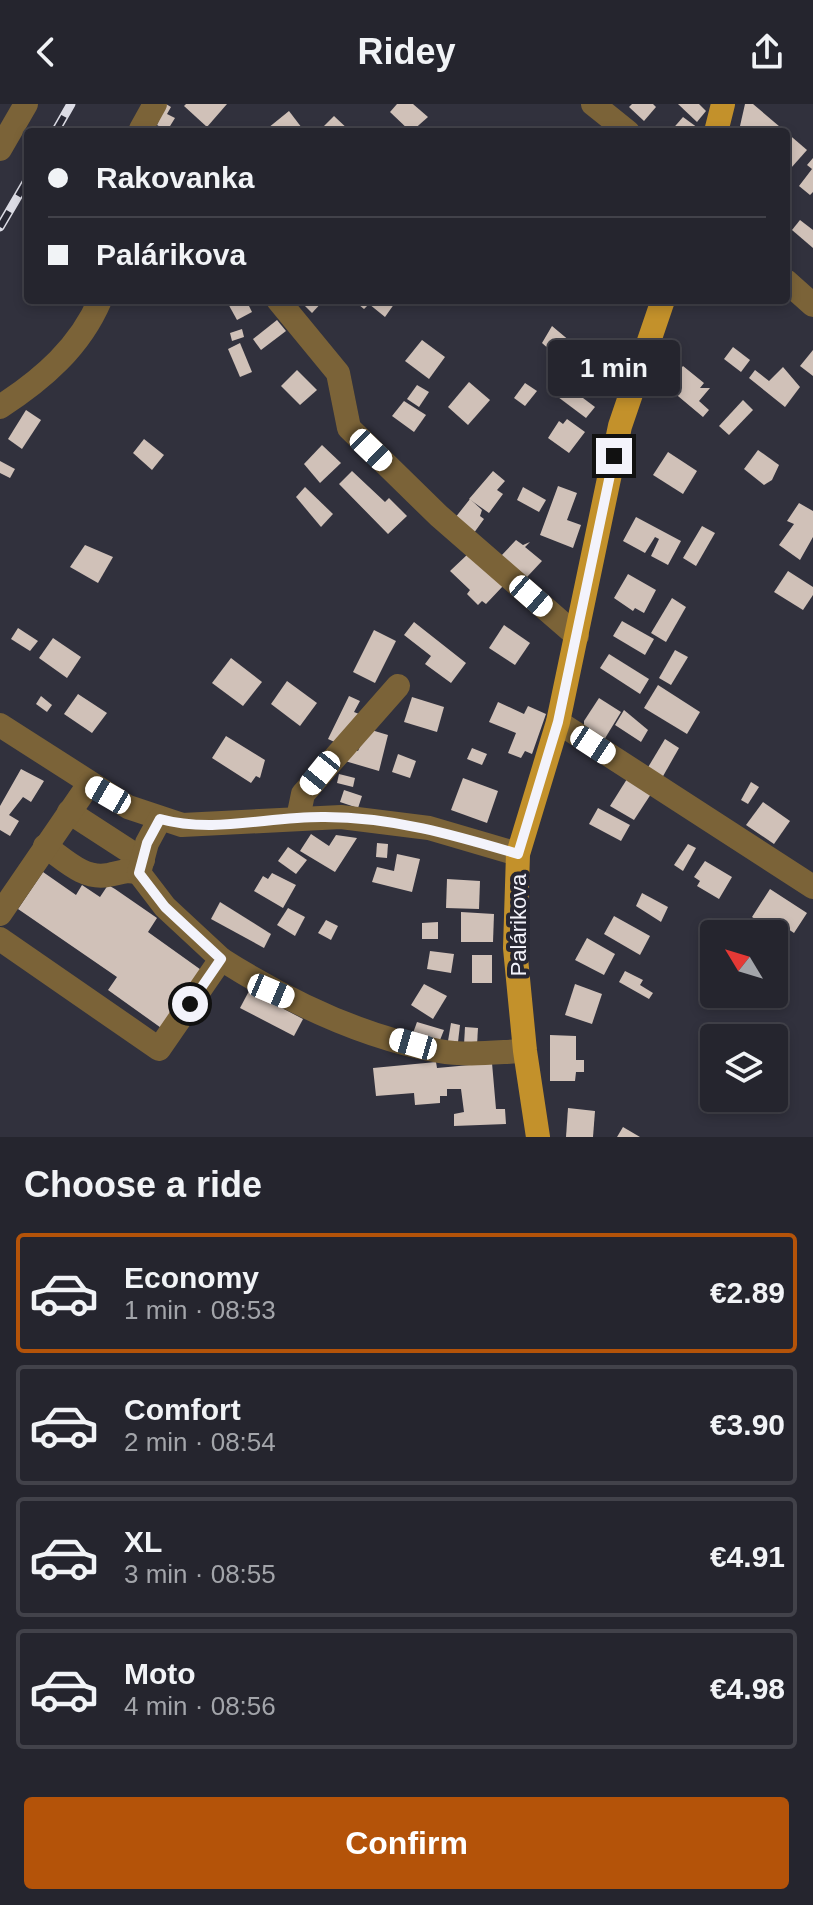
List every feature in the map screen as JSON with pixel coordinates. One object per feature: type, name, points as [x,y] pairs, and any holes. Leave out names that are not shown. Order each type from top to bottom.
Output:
[{"type":"main road","points":[[717,128],[723,104]]},
{"type":"main road","name":"Palárikova","points":[[538,1137],[525,1051],[515,948],[518,854],[558,722],[620,426],[662,304]]},
{"type":"street","points":[[0,149],[26,104]]},
{"type":"street","points":[[142,128],[155,104]]},
{"type":"street","points":[[593,104],[623,128]]},
{"type":"street","points":[[790,285],[813,305]]},
{"type":"street","points":[[0,407],[35,385],[87,331],[98,304]]},
{"type":"street","points":[[281,304],[338,373],[349,428],[439,516],[577,636]]},
{"type":"street","points":[[298,818],[303,794],[398,686]]},
{"type":"street","points":[[558,722],[813,887]]},
{"type":"street","points":[[0,725],[128,807],[160,819],[206,826],[341,817],[429,828],[518,854]]},
{"type":"street","points":[[0,914],[89,784]]},
{"type":"street","points":[[69,812],[141,866],[165,907],[221,959],[271,991],[362,1029],[439,1051],[525,1051]]},
{"type":"street","points":[[141,866],[160,819]]},
{"type":"street","points":[[45,846],[86,875],[106,876],[141,866]]},
{"type":"street","points":[[0,939],[159,1049],[221,959]]},
{"type":"building","points":[[166,104],[171,107],[167,114],[175,118],[169,128],[157,125]]},
{"type":"building","points":[[227,104],[207,127],[184,106]]},
{"type":"building","points":[[397,104],[413,104],[428,117],[416,128],[407,128],[390,112]]},
{"type":"building","points":[[632,104],[653,104],[656,107],[644,121],[629,107]]},
{"type":"building","points":[[678,104],[699,104],[706,111],[697,122]]},
{"type":"building","points":[[745,104],[753,104],[781,128],[742,128],[740,126]]},
{"type":"building","points":[[289,111],[302,128],[268,128]]},
{"type":"building","points":[[334,116],[347,128],[322,128]]},
{"type":"building","points":[[683,117],[698,128],[673,128]]},
{"type":"building","points":[[790,135],[807,150],[790,167]]},
{"type":"building","points":[[813,158],[813,192],[810,195],[799,186],[812,169],[807,165]]},
{"type":"building","points":[[800,220],[813,230],[813,248],[792,230]]},
{"type":"building","points":[[228,304],[248,304],[252,312],[237,320]]},
{"type":"building","points":[[307,304],[320,304],[312,313],[305,306]]},
{"type":"building","points":[[369,304],[394,304],[385,317]]},
{"type":"building","points":[[277,320],[286,331],[261,350],[253,339]]},
{"type":"building","points":[[552,326],[608,373],[594,389],[571,372],[575,367],[567,361],[572,355],[559,344],[551,351],[542,343]]},
{"type":"building","points":[[242,329],[244,337],[232,341],[230,333]]},
{"type":"building","points":[[422,340],[445,357],[429,379],[405,361]]},
{"type":"building","points":[[240,343],[252,372],[240,377],[228,349]]},
{"type":"building","points":[[733,347],[750,360],[741,372],[724,359]]},
{"type":"building","points":[[813,350],[813,376],[800,366]]},
{"type":"building","points":[[683,366],[704,383],[700,388],[710,388],[699,401],[709,410],[703,417],[666,386]]},
{"type":"building","points":[[783,367],[800,387],[785,407],[749,378],[755,370],[769,381]]},
{"type":"building","points":[[297,370],[317,390],[300,405],[281,386]]},
{"type":"building","points":[[469,382],[490,400],[468,425],[448,407]]},
{"type":"building","points":[[525,383],[537,391],[525,406],[514,398]]},
{"type":"building","points":[[563,383],[595,407],[586,418],[554,394]]},
{"type":"building","points":[[417,385],[429,392],[419,407],[407,399]]},
{"type":"building","points":[[743,400],[753,410],[729,435],[719,426]]},
{"type":"building","points":[[404,401],[426,415],[414,432],[392,416]]},
{"type":"building","points":[[26,410],[41,420],[22,449],[8,439]]},
{"type":"building","points":[[567,419],[585,432],[569,453],[548,438],[559,421],[563,424]]},
{"type":"building","points":[[144,439],[164,455],[152,470],[133,453]]},
{"type":"building","points":[[322,445],[341,463],[320,483],[304,464]]},
{"type":"building","points":[[758,450],[779,465],[772,480],[764,485],[744,469]]},
{"type":"building","points":[[668,452],[697,471],[683,494],[653,475]]},
{"type":"building","points":[[0,461],[15,469],[10,478],[0,473]]},
{"type":"building","points":[[352,471],[385,502],[389,498],[407,516],[388,534],[339,484]]},
{"type":"building","points":[[493,471],[505,481],[497,490],[503,494],[489,513],[469,499]]},
{"type":"building","points":[[558,486],[577,493],[567,520],[581,525],[573,548],[540,535]]},
{"type":"building","points":[[305,487],[333,514],[321,527],[296,497]]},
{"type":"building","points":[[523,487],[546,500],[539,512],[517,500]]},
{"type":"building","points":[[470,499],[482,510],[480,516],[484,519],[471,537],[451,523]]},
{"type":"building","points":[[799,503],[813,511],[813,537],[800,560],[779,545],[794,524],[787,521]]},
{"type":"building","points":[[636,517],[681,541],[668,565],[651,556],[659,539],[655,537],[645,553],[623,541]]},
{"type":"building","points":[[702,526],[715,533],[696,566],[683,558]]},
{"type":"building","points":[[516,540],[523,545],[530,542],[525,547],[542,561],[527,577],[501,556]]},
{"type":"building","points":[[85,545],[113,557],[98,583],[70,567]]},
{"type":"building","points":[[469,553],[503,586],[486,604],[482,601],[478,605],[467,594],[470,590],[450,571]]},
{"type":"building","points":[[788,571],[813,587],[813,595],[803,610],[774,592]]},
{"type":"building","points":[[628,574],[656,590],[644,613],[635,608],[633,611],[614,598]]},
{"type":"building","points":[[672,598],[686,607],[666,642],[651,633]]},
{"type":"building","points":[[622,621],[654,639],[645,655],[613,636]]},
{"type":"building","points":[[414,622],[466,663],[451,683],[425,664],[431,656],[404,635]]},
{"type":"building","points":[[504,625],[530,643],[515,665],[489,648]]},
{"type":"building","points":[[18,628],[38,641],[30,651],[11,639]]},
{"type":"building","points":[[374,630],[396,641],[375,683],[353,672]]},
{"type":"building","points":[[53,638],[81,657],[67,678],[39,658]]},
{"type":"building","points":[[675,650],[688,657],[671,685],[659,678]]},
{"type":"building","points":[[609,654],[649,679],[640,694],[600,668]]},
{"type":"building","points":[[231,658],[262,682],[243,706],[212,683]]},
{"type":"building","points":[[287,681],[317,703],[300,726],[271,704]]},
{"type":"building","points":[[658,685],[700,712],[687,734],[644,708]]},
{"type":"building","points":[[78,694],[107,713],[92,733],[64,714]]},
{"type":"building","points":[[41,696],[52,705],[47,712],[36,704]]},
{"type":"building","points":[[349,696],[360,701],[354,712],[359,714],[341,745],[328,739]]},
{"type":"building","points":[[412,697],[444,707],[437,732],[404,722]]},
{"type":"building","points":[[599,698],[621,712],[604,740],[584,728],[584,721]]},
{"type":"building","points":[[498,702],[524,714],[528,706],[546,714],[532,754],[525,751],[521,758],[508,753],[516,733],[489,722]]},
{"type":"building","points":[[624,710],[648,730],[641,742],[615,725]]},
{"type":"building","points":[[368,729],[388,735],[379,771],[345,761],[350,748],[358,751]]},
{"type":"building","points":[[226,736],[265,760],[260,778],[256,776],[251,783],[212,758]]},
{"type":"building","points":[[665,739],[679,748],[662,778],[647,769]]},
{"type":"building","points":[[472,748],[487,754],[482,765],[467,759]]},
{"type":"building","points":[[398,754],[416,761],[410,778],[392,772]]},
{"type":"building","points":[[21,769],[44,781],[31,802],[23,797],[9,815],[19,821],[10,836],[0,830],[0,806]]},
{"type":"building","points":[[339,774],[355,778],[353,787],[337,783]]},
{"type":"building","points":[[463,778],[498,791],[487,823],[451,810]]},
{"type":"building","points":[[627,779],[651,794],[634,820],[610,806]]},
{"type":"building","points":[[751,782],[759,787],[748,804],[741,800]]},
{"type":"building","points":[[344,790],[362,796],[358,808],[340,802]]},
{"type":"building","points":[[763,802],[790,821],[774,844],[746,825]]},
{"type":"building","points":[[598,808],[630,825],[621,841],[589,824]]},
{"type":"building","points":[[311,834],[329,846],[336,835],[357,838],[335,872],[300,851]]},
{"type":"building","points":[[377,843],[388,844],[387,858],[376,857]]},
{"type":"building","points":[[688,844],[696,848],[683,871],[674,865]]},
{"type":"building","points":[[288,847],[307,860],[296,874],[278,861]]},
{"type":"building","points":[[397,854],[420,859],[412,892],[372,882],[377,867],[394,871]]},
{"type":"building","points":[[705,861],[732,877],[719,899],[697,886],[700,881],[694,877]]},
{"type":"building","points":[[43,872],[76,895],[82,885],[100,897],[108,885],[115,889],[157,918],[148,932],[204,972],[164,1030],[108,990],[117,977],[18,909]]},
{"type":"building","points":[[272,873],[296,885],[283,908],[254,891],[263,876],[268,879]]},
{"type":"building","points":[[447,879],[480,881],[479,909],[446,908]]},
{"type":"building","points":[[770,889],[807,913],[794,933],[788,929],[788,920],[757,920],[752,917]]},
{"type":"building","points":[[642,893],[668,907],[661,922],[636,906]]},
{"type":"building","points":[[220,902],[271,934],[264,948],[211,919]]},
{"type":"building","points":[[288,908],[305,917],[295,936],[277,925]]},
{"type":"building","points":[[461,912],[494,914],[493,942],[461,942]]},
{"type":"building","points":[[614,916],[650,936],[640,955],[604,934]]},
{"type":"building","points":[[326,920],[338,926],[331,940],[318,933]]},
{"type":"building","points":[[438,922],[438,939],[422,939],[422,923]]},
{"type":"building","points":[[587,938],[615,954],[604,975],[575,960]]},
{"type":"building","points":[[430,951],[454,954],[451,973],[427,969]]},
{"type":"building","points":[[472,955],[492,955],[492,983],[472,983]]},
{"type":"building","points":[[625,971],[643,980],[640,985],[653,993],[649,999],[619,982]]},
{"type":"building","points":[[424,984],[447,996],[433,1019],[411,1005]]},
{"type":"building","points":[[575,984],[602,994],[592,1024],[565,1015]]},
{"type":"building","points":[[249,991],[303,1019],[294,1036],[240,1008]]},
{"type":"building","points":[[417,1022],[444,1030],[440,1040],[413,1033]]},
{"type":"building","points":[[451,1023],[460,1025],[458,1042],[448,1041]]},
{"type":"building","points":[[465,1027],[478,1028],[477,1045],[464,1045]]},
{"type":"building","points":[[550,1035],[576,1036],[576,1060],[584,1060],[584,1072],[576,1072],[575,1081],[550,1081]]},
{"type":"building","points":[[436,1062],[437,1068],[492,1063],[496,1109],[505,1109],[506,1124],[454,1126],[454,1114],[464,1112],[461,1089],[447,1089],[447,1096],[440,1096],[440,1103],[415,1105],[414,1093],[376,1096],[373,1068]]},
{"type":"building","points":[[568,1108],[595,1111],[593,1137],[566,1137]]},
{"type":"building","points":[[623,1127],[640,1137],[617,1137]]},
{"type":"railway","points":[[57,128],[71,104]]},
{"type":"railway","points":[[0,227],[24,186]]},
{"type":"route","points":[[190,1004],[221,959],[165,907],[139,873],[147,843],[160,819],[182,825],[206,826],[341,817],[429,828],[518,854],[558,722],[614,456]]}]
